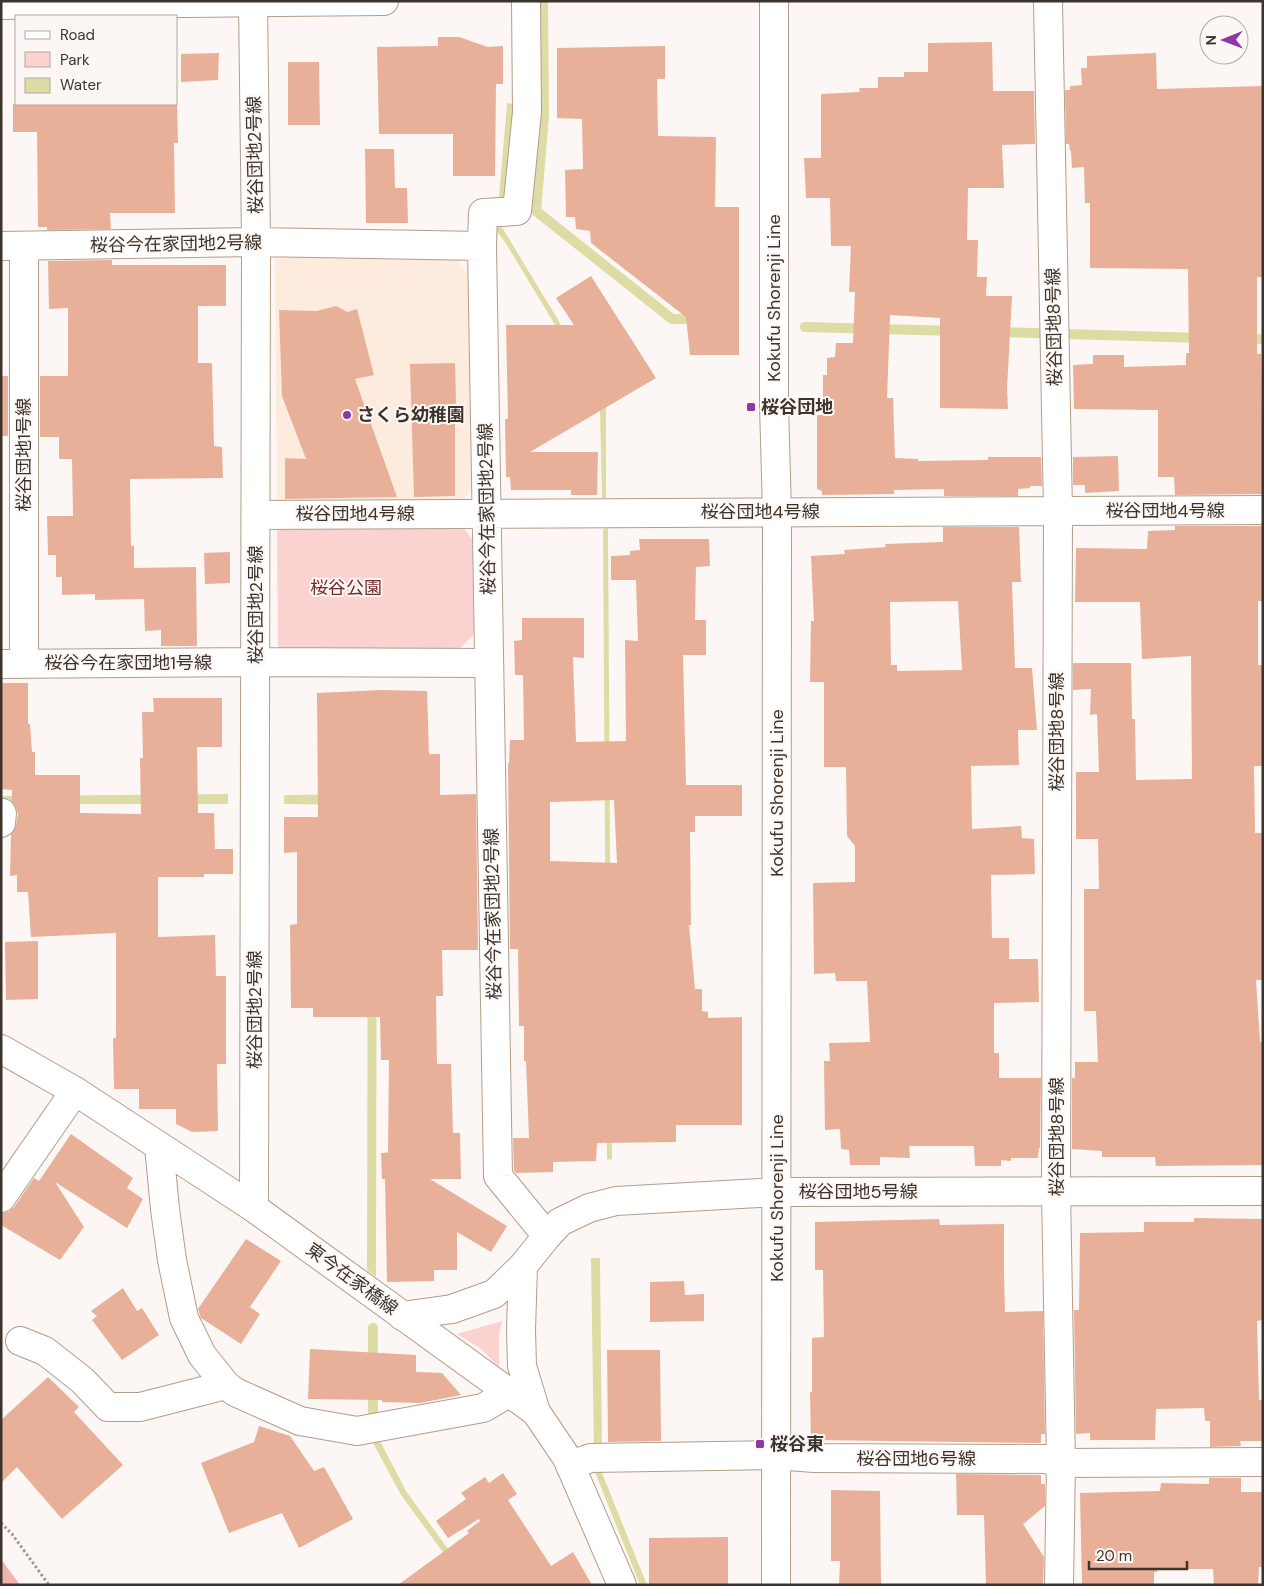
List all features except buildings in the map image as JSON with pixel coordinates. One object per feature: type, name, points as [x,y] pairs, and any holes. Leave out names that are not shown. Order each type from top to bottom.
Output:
[{"type":"street","points":[[1,5],[384,1]]},
{"type":"street","points":[[482,246],[483,213],[517,211],[526,112],[526,1]]},
{"type":"street","name":"Kokufu Shorenji Line","points":[[774,1],[776,1585]]},
{"type":"street","name":"桜谷団地8号線","points":[[1048,1],[1058,512],[1056,1191],[1061,1462],[1059,1585]]},
{"type":"street","name":"桜谷団地2号線","points":[[253,2],[256,242],[254,1208]]},
{"type":"street","name":"桜谷今在家団地2号線","points":[[12,246],[256,242],[482,246],[498,1176],[547,1236]]},
{"type":"street","name":"桜谷団地1号線","points":[[12,246],[13,663]]},
{"type":"street","name":"桜谷団地4号線","points":[[256,515],[1263,510]]},
{"type":"street","name":"桜谷今在家団地1号線","points":[[13,663],[489,663]]},
{"type":"street","points":[[1,823],[2,813]]},
{"type":"street","name":"東今在家橋線","points":[[1,1049],[75,1091],[254,1208],[536,1412],[567,1458],[622,1585]]},
{"type":"street","points":[[1,1198],[75,1091]]},
{"type":"street","points":[[159,1146],[172,1260],[184,1318],[202,1355],[226,1386],[235,1392],[300,1421],[357,1432],[483,1408],[509,1393]]},
{"type":"street","name":"桜谷団地5号線","points":[[402,1316],[452,1309],[494,1294],[523,1266],[560,1222],[590,1208],[616,1201],[777,1192],[1263,1191]]},
{"type":"street","points":[[523,1266],[522,1366],[536,1412]]},
{"type":"street","points":[[20,1341],[45,1351],[82,1380],[108,1407],[140,1407],[226,1386]]},
{"type":"street","name":"桜谷団地6号線","points":[[570,1465],[591,1458],[776,1455],[814,1458],[1046,1459],[1061,1462],[1263,1462]]},
{"type":"path","points":[[1,1522],[50,1585]]},
{"type":"shaded area","points":[[452,256],[469,275],[471,488],[461,504],[277,506],[275,258]]},
{"type":"shaded area","points":[[1,1559],[20,1585],[1,1585]]},
{"type":"green space","name":"桜谷公園","points":[[461,524],[472,539],[474,634],[461,648],[278,651],[277,528]]},
{"type":"green space","points":[[502,1321],[499,1334],[499,1367],[480,1348],[457,1334]]},
{"type":"water","points":[[507,103],[514,104],[503,206],[494,218],[503,229],[557,318],[606,408],[606,498],[602,498],[600,409],[551,318],[505,242],[489,221],[490,198],[499,197]]},
{"type":"water","points":[[608,528],[612,1160],[607,1159],[603,529]]},
{"type":"water","points":[[228,794],[228,804],[1,804],[1,796]]},
{"type":"water","points":[[377,794],[376,1277],[367,1270],[368,805],[284,804],[284,795]]},
{"type":"water","points":[[591,1258],[600,1258],[602,1447],[594,1453]]},
{"type":"water","points":[[379,1439],[406,1491],[474,1585],[467,1585],[401,1495],[372,1441]]},
{"type":"water","points":[[600,1468],[647,1585],[640,1585],[595,1472]]},
{"type":"waterway","points":[[543,1],[544,116],[536,211],[672,319],[700,319]]},
{"type":"waterway","points":[[805,327],[954,331]]},
{"type":"waterway","points":[[998,332],[1201,338]]},
{"type":"waterway","points":[[1243,339],[1263,339]]},
{"type":"waterway","points":[[373,1328],[373,1367]]},
{"type":"waterway","points":[[373,1386],[373,1413]]},
{"type":"place","name":"桜谷団地","points":[[751,407]]},
{"type":"place","name":"さくら幼稚園","points":[[347,415]]},
{"type":"place","name":"桜谷東","points":[[760,1444]]}]
